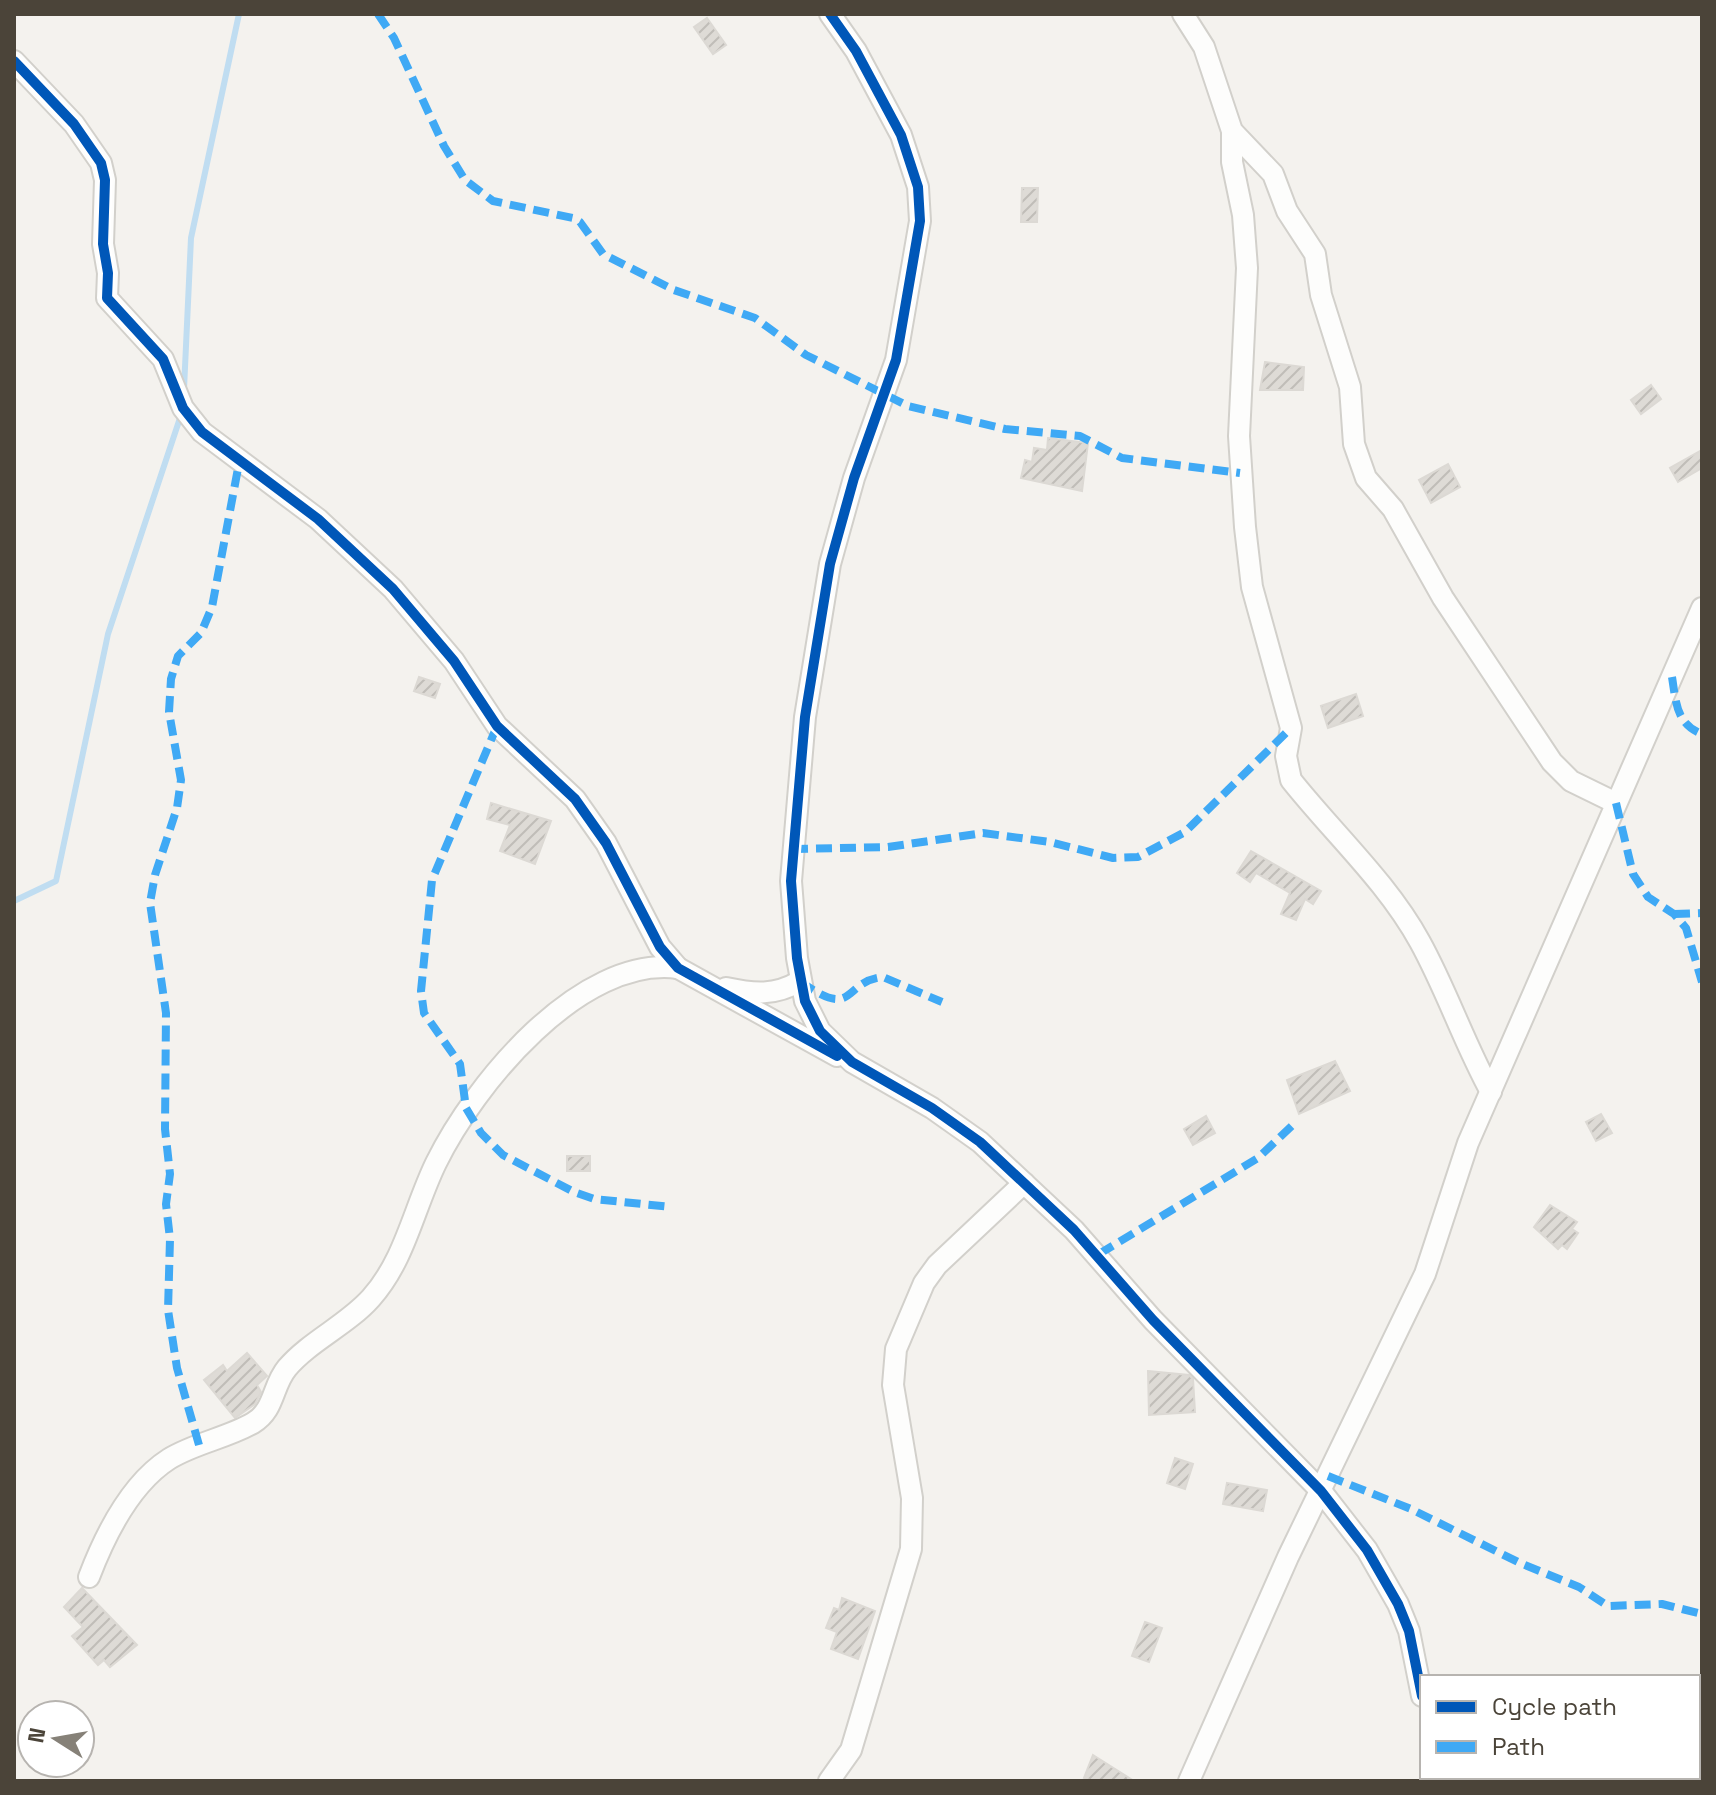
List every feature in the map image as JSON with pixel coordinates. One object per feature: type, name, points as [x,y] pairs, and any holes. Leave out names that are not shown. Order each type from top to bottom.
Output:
[{"type":"street","points":[[830,14],[856,51],[901,135],[918,187],[920,221],[896,360],[854,478],[830,564],[808,702],[794,820],[791,881],[800,981],[810,1014],[820,1031],[852,1062]]},
{"type":"street","points":[[1183,14],[1204,47],[1232,131],[1232,162],[1243,215],[1247,268],[1239,436],[1245,527],[1252,587],[1291,728],[1287,767],[1291,780],[1347,848],[1372,872],[1419,940],[1456,1025],[1491,1092]]},
{"type":"street","points":[[14,61],[67,115],[101,163],[105,180],[103,244],[108,273],[107,298],[163,359],[192,421],[239,463],[318,519],[414,611],[454,661],[497,726],[561,784],[589,816],[644,919],[678,968]]},
{"type":"street","points":[[1232,131],[1273,174],[1287,211],[1315,254],[1321,295],[1350,387],[1354,444],[1366,478],[1393,509],[1443,598],[1552,762],[1571,781],[1616,803]]},
{"type":"street","points":[[1189,1781],[1321,1491],[1425,1274],[1464,1153],[1702,608]]},
{"type":"street","points":[[89,1577],[120,1513],[154,1471],[179,1454],[254,1423],[270,1407],[289,1365],[376,1292],[395,1264],[430,1175],[466,1108],[512,1052],[571,1005],[607,983],[648,968],[678,968],[932,1108],[980,1142],[1099,1254],[1153,1320],[1321,1491],[1367,1550],[1398,1604],[1409,1631],[1420,1686]]},
{"type":"street","points":[[711,985],[763,994],[781,991],[800,981]]},
{"type":"street","points":[[829,1781],[851,1750],[911,1549],[911,1488],[893,1385],[896,1349],[924,1283],[937,1265],[1024,1183]]},
{"type":"building","points":[[707,18],[726,45],[713,54],[694,27]]},
{"type":"building","points":[[1022,188],[1038,188],[1037,222],[1021,222]]},
{"type":"building","points":[[1265,362],[1304,367],[1303,390],[1260,390]]},
{"type":"building","points":[[1651,385],[1661,399],[1641,414],[1631,400]]},
{"type":"building","points":[[1048,438],[1088,443],[1082,491],[1021,478],[1025,460],[1032,462],[1034,448],[1047,450]]},
{"type":"building","points":[[1702,450],[1702,468],[1678,482],[1670,468]]},
{"type":"building","points":[[1448,464],[1460,487],[1431,503],[1419,480]]},
{"type":"building","points":[[419,677],[440,684],[435,698],[414,691]]},
{"type":"building","points":[[1356,694],[1363,716],[1328,728],[1321,706]]},
{"type":"building","points":[[491,803],[551,821],[535,864],[500,851],[510,825],[487,819]]},
{"type":"building","points":[[1251,851],[1321,891],[1313,904],[1305,899],[1296,920],[1281,914],[1290,893],[1256,873],[1250,882],[1237,873]]},
{"type":"building","points":[[1335,1061],[1350,1091],[1299,1114],[1287,1080]]},
{"type":"building","points":[[1601,1114],[1612,1133],[1596,1141],[1586,1122]]},
{"type":"building","points":[[1206,1116],[1215,1133],[1193,1145],[1184,1129]]},
{"type":"building","points":[[567,1156],[590,1156],[590,1171],[567,1171]]},
{"type":"building","points":[[1550,1205],[1577,1222],[1572,1229],[1578,1233],[1567,1249],[1562,1245],[1558,1249],[1534,1227]]},
{"type":"building","points":[[247,1353],[267,1376],[257,1385],[261,1392],[255,1404],[235,1418],[204,1380],[223,1365],[227,1371]]},
{"type":"building","points":[[1148,1371],[1189,1375],[1193,1379],[1195,1412],[1149,1415]]},
{"type":"building","points":[[1175,1458],[1193,1464],[1185,1489],[1167,1483]]},
{"type":"building","points":[[1227,1483],[1267,1490],[1263,1511],[1223,1504]]},
{"type":"building","points":[[82,1588],[137,1645],[110,1667],[104,1660],[98,1665],[72,1636],[83,1627],[64,1607]]},
{"type":"building","points":[[842,1598],[875,1611],[858,1659],[831,1649],[837,1632],[826,1628],[834,1608],[839,1610]]},
{"type":"building","points":[[1145,1622],[1162,1628],[1149,1662],[1132,1656]]},
{"type":"building","points":[[1093,1755],[1134,1781],[1093,1781],[1084,1778]]},
{"type":"waterway","points":[[184,389],[191,238],[239,14]]},
{"type":"waterway","points":[[14,901],[56,881],[108,634],[182,412]]},
{"type":"marked path","points":[[378,14],[394,38],[444,146],[465,180],[493,201],[573,218],[580,222],[603,254],[674,290],[755,318],[806,355],[908,406],[1005,429],[1080,436],[1122,458],[1240,473]]},
{"type":"marked path","points":[[199,1445],[177,1368],[168,1310],[170,1239],[166,1204],[170,1174],[165,1129],[166,1013],[150,903],[155,875],[177,808],[181,780],[169,712],[171,679],[178,656],[201,633],[212,607],[239,463]]},
{"type":"marked path","points":[[1672,677],[1682,718],[1693,730],[1702,734]]},
{"type":"marked path","points":[[497,726],[432,880],[421,991],[424,1013],[460,1064],[466,1108],[481,1133],[503,1155],[574,1192],[594,1199],[671,1207]]},
{"type":"marked path","points":[[792,849],[888,847],[983,833],[1050,842],[1113,858],[1138,857],[1185,832],[1291,728]]},
{"type":"marked path","points":[[1616,803],[1633,874],[1648,897],[1674,914],[1686,928],[1702,982]]},
{"type":"marked path","points":[[1674,914],[1702,913]]},
{"type":"marked path","points":[[800,981],[818,993],[840,999],[870,980],[883,977],[942,1002]]},
{"type":"marked path","points":[[1099,1254],[1258,1158],[1297,1121]]},
{"type":"marked path","points":[[1328,1476],[1411,1509],[1520,1563],[1579,1587],[1608,1606],[1662,1604],[1702,1614]]},
{"type":"cycle path","points":[[830,14],[856,51],[901,135],[918,187],[920,221],[896,360],[854,478],[830,564],[805,717],[791,881],[797,958],[805,1001],[820,1031],[852,1062],[932,1108],[980,1142],[1074,1230],[1153,1320],[1321,1491],[1367,1550],[1398,1604],[1409,1631],[1420,1686]]},
{"type":"cycle path","points":[[14,61],[74,124],[101,163],[105,180],[103,244],[108,273],[107,298],[163,359],[183,408],[202,432],[318,519],[393,589],[454,661],[497,726],[575,799],[606,843],[660,947],[678,968],[837,1056]]}]
